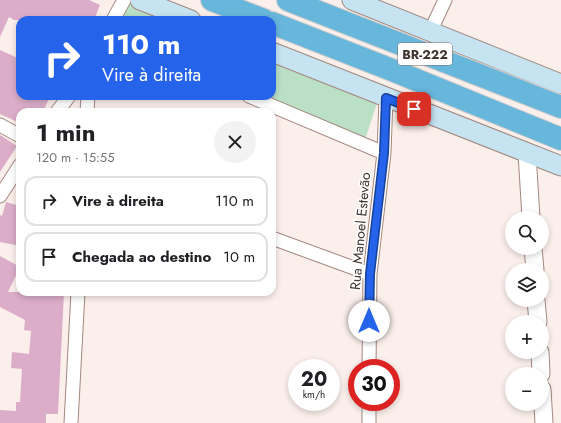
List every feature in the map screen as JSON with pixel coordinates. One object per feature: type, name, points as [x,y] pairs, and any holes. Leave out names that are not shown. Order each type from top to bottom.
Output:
[{"type":"highway","points":[[212,0],[254,16]]},
{"type":"highway","name":"BR-222","points":[[288,0],[561,107]]},
{"type":"highway","name":"BR-222","points":[[276,25],[561,139]]},
{"type":"main road","points":[[140,0],[181,16]]},
{"type":"main road","points":[[352,0],[561,84]]},
{"type":"main road","points":[[276,54],[561,166]]},
{"type":"street","points":[[115,16],[124,0]]},
{"type":"street","points":[[430,32],[445,0]]},
{"type":"street","name":"Rua Manoel Estevão","points":[[369,359],[370,274],[384,153],[386,98]]},
{"type":"street","points":[[258,100],[384,153]]},
{"type":"street","points":[[0,125],[16,134]]},
{"type":"street","points":[[527,153],[531,211]]},
{"type":"street","points":[[0,196],[16,171]]},
{"type":"street","points":[[276,239],[370,274]]},
{"type":"street","points":[[71,423],[78,296]]},
{"type":"street","points":[[369,411],[369,423]]},
{"type":"street","points":[[543,411],[544,423]]},
{"type":"green space","points":[[129,1],[167,16],[120,16]]},
{"type":"green space","points":[[276,60],[378,100],[365,140],[270,100],[276,100]]},
{"type":"building","points":[[0,0],[89,0],[100,5],[96,16],[16,16],[16,20],[9,17],[0,37]]},
{"type":"building","points":[[0,50],[16,57],[16,100],[48,100],[45,108],[16,108],[16,121],[0,114]]},
{"type":"building","points":[[0,135],[16,145],[16,148],[0,172]]},
{"type":"building","points":[[6,202],[16,205],[16,245],[0,242],[0,215],[2,216]]},
{"type":"building","points":[[0,256],[16,265],[16,275],[8,292],[16,292],[16,296],[64,296],[58,414],[46,414],[46,423],[0,423],[0,410],[16,411],[16,402],[20,402],[22,369],[11,368],[12,352],[29,354],[31,331],[24,330],[25,320],[0,307]]},
{"type":"route","points":[[369,321],[370,274],[384,153],[386,98],[414,109]]}]
